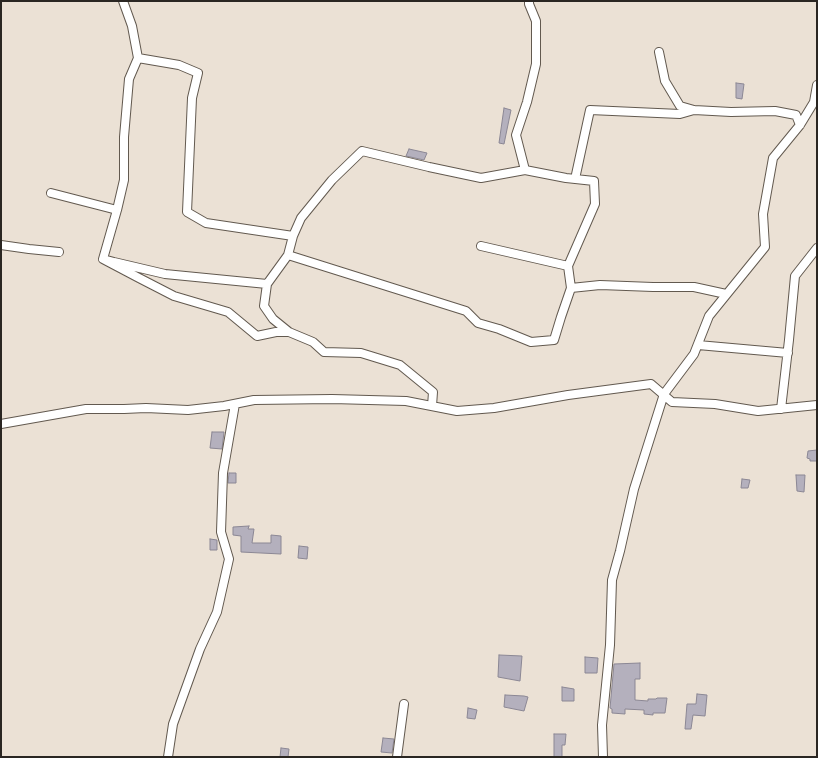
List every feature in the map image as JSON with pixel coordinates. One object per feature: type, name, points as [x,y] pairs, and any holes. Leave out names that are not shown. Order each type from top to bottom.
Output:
[{"type":"street","points":[[103,259],[124,180],[124,137],[129,79],[138,58],[132,26],[122,1]]},
{"type":"street","points":[[525,170],[516,135],[527,102],[536,64],[536,21],[529,1]]},
{"type":"street","points":[[660,52],[665,81],[680,106],[694,110],[731,112],[775,111],[796,115],[800,125]]},
{"type":"street","points":[[138,58],[179,65],[198,73],[192,98],[187,212],[206,223],[293,236]]},
{"type":"street","points":[[603,757],[602,725],[610,644],[612,580],[634,489],[664,394],[694,354],[709,316],[765,248],[763,214],[773,158],[800,125],[814,102],[817,85]]},
{"type":"street","points":[[575,179],[590,110],[680,114],[694,110]]},
{"type":"street","points":[[288,255],[466,311],[478,323],[499,329],[531,342],[554,340],[571,288],[568,266],[595,204],[594,181],[525,170],[481,178],[362,151],[332,180],[301,218],[293,236],[288,255],[267,284],[264,306],[273,319],[289,332],[313,342],[324,352],[360,353],[400,365],[433,392],[432,406]]},
{"type":"street","points":[[51,193],[117,210]]},
{"type":"street","points":[[1,244],[59,252]]},
{"type":"street","points":[[481,246],[568,266]]},
{"type":"street","points":[[781,409],[795,276],[817,248]]},
{"type":"street","points":[[103,259],[165,274],[267,284]]},
{"type":"street","points":[[103,259],[174,296],[228,312],[257,336],[276,332],[289,332]]},
{"type":"street","points":[[571,288],[600,284],[653,287],[694,287],[726,294]]},
{"type":"street","points":[[698,345],[788,353]]},
{"type":"street","points":[[1,424],[86,409],[146,408],[188,410],[254,400],[332,399],[406,401],[457,411],[494,408],[568,395],[652,384],[672,402],[715,404],[758,411],[817,405]]},
{"type":"street","points":[[168,757],[173,724],[200,649],[217,612],[229,559],[221,532],[223,473],[235,404]]},
{"type":"street","points":[[397,757],[404,704]]},
{"type":"building","points":[[736,83],[744,84],[742,99],[736,98]]},
{"type":"building","points":[[504,108],[511,110],[504,144],[499,143]]},
{"type":"building","points":[[409,149],[427,153],[424,160],[406,156]]},
{"type":"building","points":[[212,432],[224,432],[222,449],[210,448]]},
{"type":"building","points":[[817,450],[817,461],[810,461],[810,459],[807,458],[808,451]]},
{"type":"building","points":[[229,473],[236,473],[236,483],[228,483]]},
{"type":"building","points":[[796,475],[805,475],[804,492],[797,491]]},
{"type":"building","points":[[742,479],[750,480],[748,488],[741,488]]},
{"type":"building","points":[[249,526],[248,529],[254,529],[252,543],[271,543],[271,535],[281,536],[281,554],[241,552],[241,536],[233,535],[233,527]]},
{"type":"building","points":[[210,539],[217,540],[217,550],[210,550]]},
{"type":"building","points":[[299,546],[308,547],[307,559],[298,558]]},
{"type":"building","points":[[499,655],[522,656],[520,681],[498,677]]},
{"type":"building","points":[[585,657],[598,658],[597,673],[585,673]]},
{"type":"building","points":[[640,663],[640,679],[635,679],[635,700],[648,701],[648,699],[667,698],[665,713],[653,713],[653,715],[644,714],[644,710],[625,709],[625,714],[612,713],[612,709],[610,708],[614,664]]},
{"type":"building","points":[[562,687],[574,689],[574,701],[562,701]]},
{"type":"building","points":[[697,694],[707,695],[705,716],[693,715],[691,729],[685,729],[687,704],[696,704]]},
{"type":"building","points":[[505,695],[528,697],[524,711],[504,707]]},
{"type":"building","points":[[468,708],[477,710],[475,719],[467,718]]},
{"type":"building","points":[[554,734],[566,734],[565,745],[562,745],[562,757],[554,757]]},
{"type":"building","points":[[383,738],[394,739],[392,753],[381,752]]},
{"type":"building","points":[[281,748],[289,749],[288,757],[280,757]]}]
